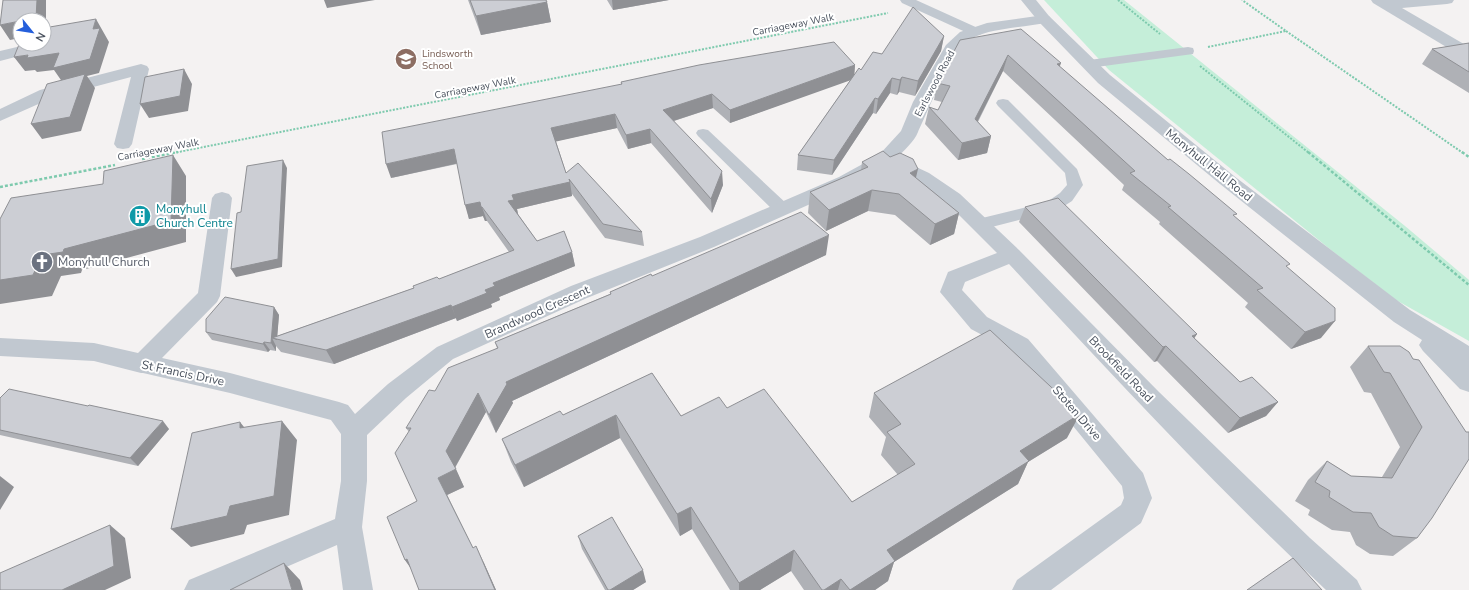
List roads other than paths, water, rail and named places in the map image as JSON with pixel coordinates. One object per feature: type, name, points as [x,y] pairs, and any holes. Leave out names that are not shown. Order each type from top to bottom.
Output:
[{"type":"street","name":"Monyhull Hall Road","points":[[1028,0],[1044,19],[1104,79],[1227,180],[1402,316],[1469,358]]},
{"type":"street","points":[[1383,3],[1447,0]]},
{"type":"street","points":[[1383,3],[1469,54]]},
{"type":"street","name":"Earlswood Road","points":[[886,159],[909,133],[922,102],[954,44],[965,35],[987,28],[1044,19]]},
{"type":"street","points":[[0,56],[17,52]]},
{"type":"street","points":[[0,116],[46,94],[141,69],[123,144]]},
{"type":"street","name":"Brandwood Crescent","points":[[354,431],[397,391],[445,353],[579,292],[707,242],[846,181],[886,159]]},
{"type":"street","name":"Brookfield Road","points":[[886,159],[922,176],[953,198],[1012,255],[1150,399],[1294,541],[1347,590]]},
{"type":"street","points":[[142,364],[209,296],[222,198]]},
{"type":"street","name":"Stoten Drive","points":[[1012,255],[956,277],[951,292],[979,322],[1020,345],[1134,481],[1138,498],[1131,514],[1027,590]]},
{"type":"street","name":"Monyhull Hall Road","points":[[1402,316],[1469,382]]},
{"type":"street","name":"St Francis Drive","points":[[0,347],[94,352],[230,383],[339,412],[354,431]]},
{"type":"street","points":[[354,431],[354,481],[348,527],[358,590]]},
{"type":"street","points":[[199,590],[348,527]]},
{"type":"lane","points":[[906,0],[976,32]]},
{"type":"lane","points":[[1089,64],[1186,52]]},
{"type":"lane","points":[[980,224],[1052,206],[1066,197],[1075,185],[1072,172],[1003,103]]},
{"type":"lane","points":[[704,132],[782,209]]},
{"type":"place","name":"Lindsworth School","points":[[406,59]]},
{"type":"place","name":"Monyhull Church Centre","points":[[140,216]]},
{"type":"place","name":"Monyhull Church","points":[[42,262]]}]
